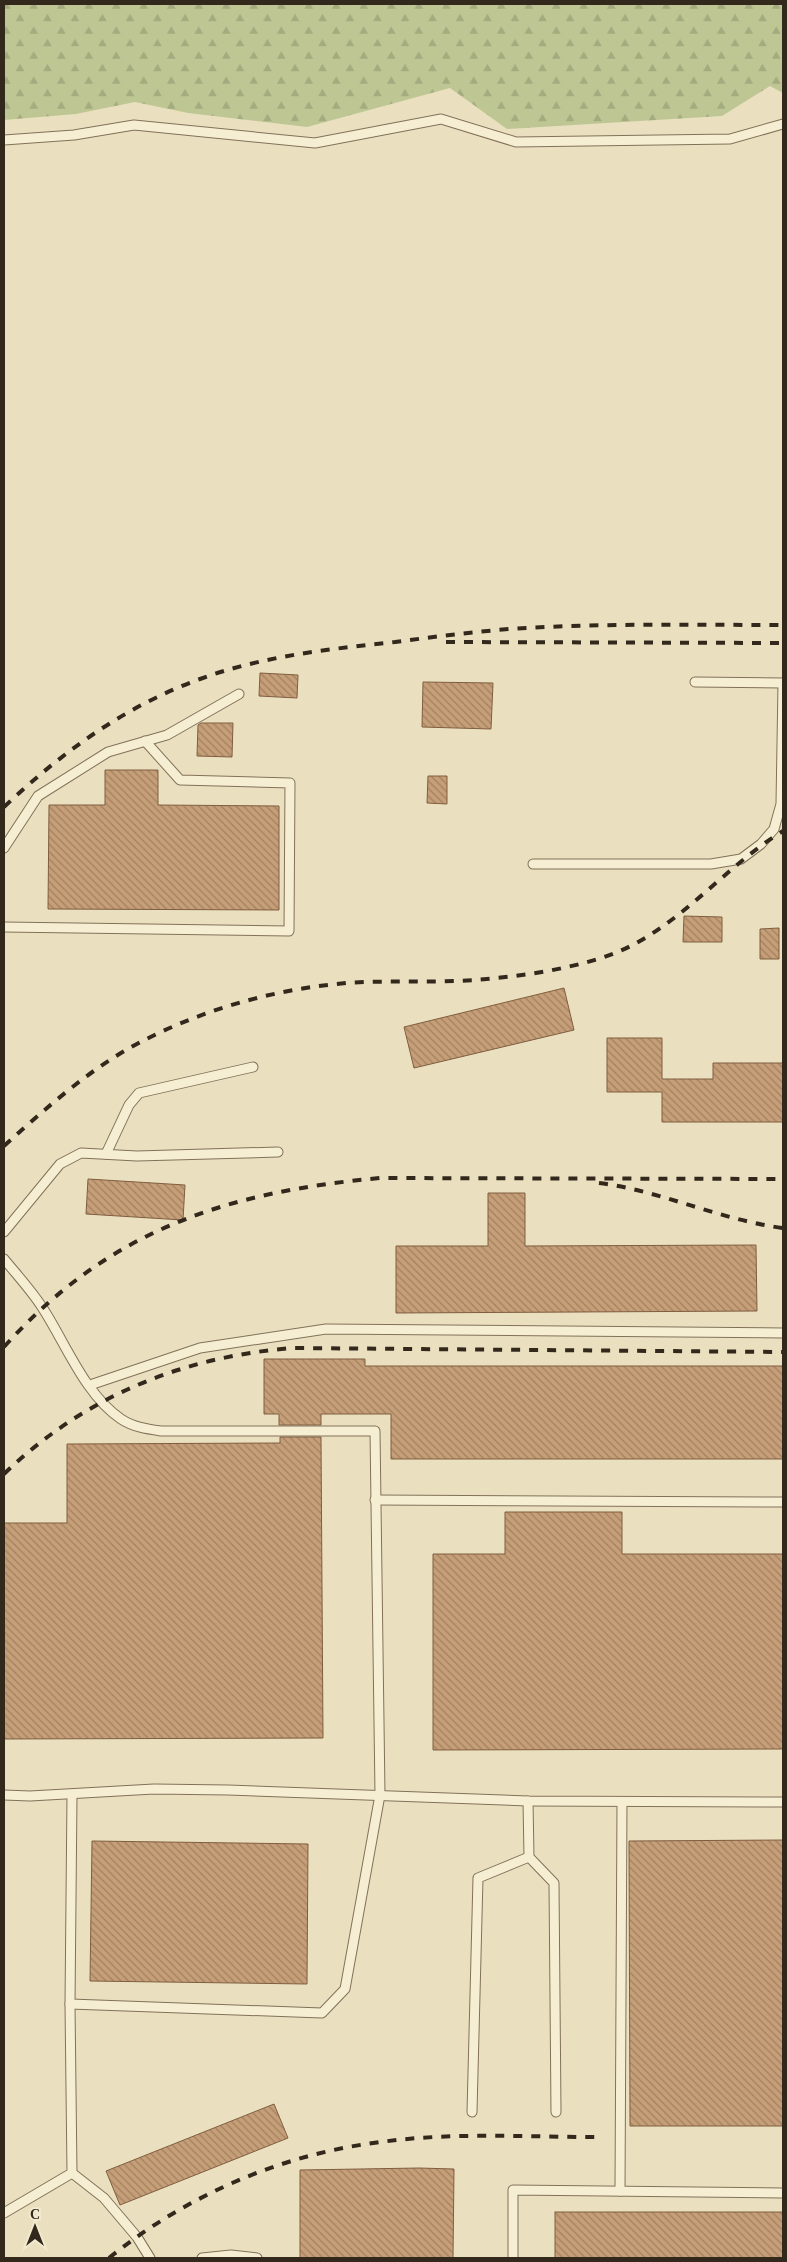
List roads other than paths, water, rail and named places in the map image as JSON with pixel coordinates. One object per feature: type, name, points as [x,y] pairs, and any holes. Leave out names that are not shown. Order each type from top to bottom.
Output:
[{"type":"lane","points":[[4,140],[74,135],[134,125],[315,143],[441,119],[516,142],[730,139],[783,124]]},
{"type":"lane","points":[[533,864],[711,864],[741,858],[761,844],[774,829],[782,804],[783,683],[695,682]]},
{"type":"lane","points":[[4,848],[38,796],[108,752],[167,735],[239,694]]},
{"type":"lane","points":[[4,927],[289,931],[290,783],[180,780],[144,741]]},
{"type":"lane","points":[[106,1154],[129,1104],[139,1093],[253,1067]]},
{"type":"lane","points":[[4,1232],[60,1164],[82,1153],[137,1156],[278,1152]]},
{"type":"lane","points":[[4,1259],[42,1308],[102,1402],[122,1420],[147,1429],[375,1431],[380,1795],[344,1989],[322,2013],[70,2004]]},
{"type":"lane","points":[[90,1385],[200,1348],[326,1329],[783,1333]]},
{"type":"lane","points":[[375,1500],[783,1502]]},
{"type":"lane","points":[[4,1795],[72,1794],[154,1789],[528,1801],[783,1802]]},
{"type":"lane","points":[[72,1794],[70,2004],[72,2173]]},
{"type":"lane","points":[[528,1801],[529,1857],[554,1883],[556,2112]]},
{"type":"lane","points":[[620,2191],[622,1802]]},
{"type":"lane","points":[[472,2112],[478,1878],[529,1857]]},
{"type":"lane","points":[[4,2213],[72,2173]]},
{"type":"lane","points":[[72,2173],[104,2198],[137,2237],[150,2258]]},
{"type":"lane","points":[[512,2258],[514,2190],[783,2193]]},
{"type":"lane","points":[[202,2258],[231,2255],[257,2258]]},
{"type":"railway","points":[[4,807],[71,750],[120,717],[172,690],[248,664],[296,654],[510,629],[612,625],[783,625]]},
{"type":"railway","points":[[446,642],[783,643]]},
{"type":"railway","points":[[4,1146],[66,1092],[117,1055],[185,1021],[238,1003],[292,990],[347,983],[458,981],[521,975],[583,963],[625,949],[673,919],[738,864],[783,831]]},
{"type":"railway","points":[[4,1347],[44,1307],[85,1273],[129,1246],[174,1224],[221,1207],[271,1194],[324,1184],[380,1178],[783,1179]]},
{"type":"railway","points":[[599,1183],[645,1192],[737,1219],[783,1228]]},
{"type":"railway","points":[[4,1474],[67,1423],[136,1385],[211,1361],[251,1353],[292,1348],[783,1352]]},
{"type":"railway","points":[[109,2258],[139,2235],[203,2197],[272,2167],[308,2156],[381,2142],[435,2137],[597,2137]]}]
